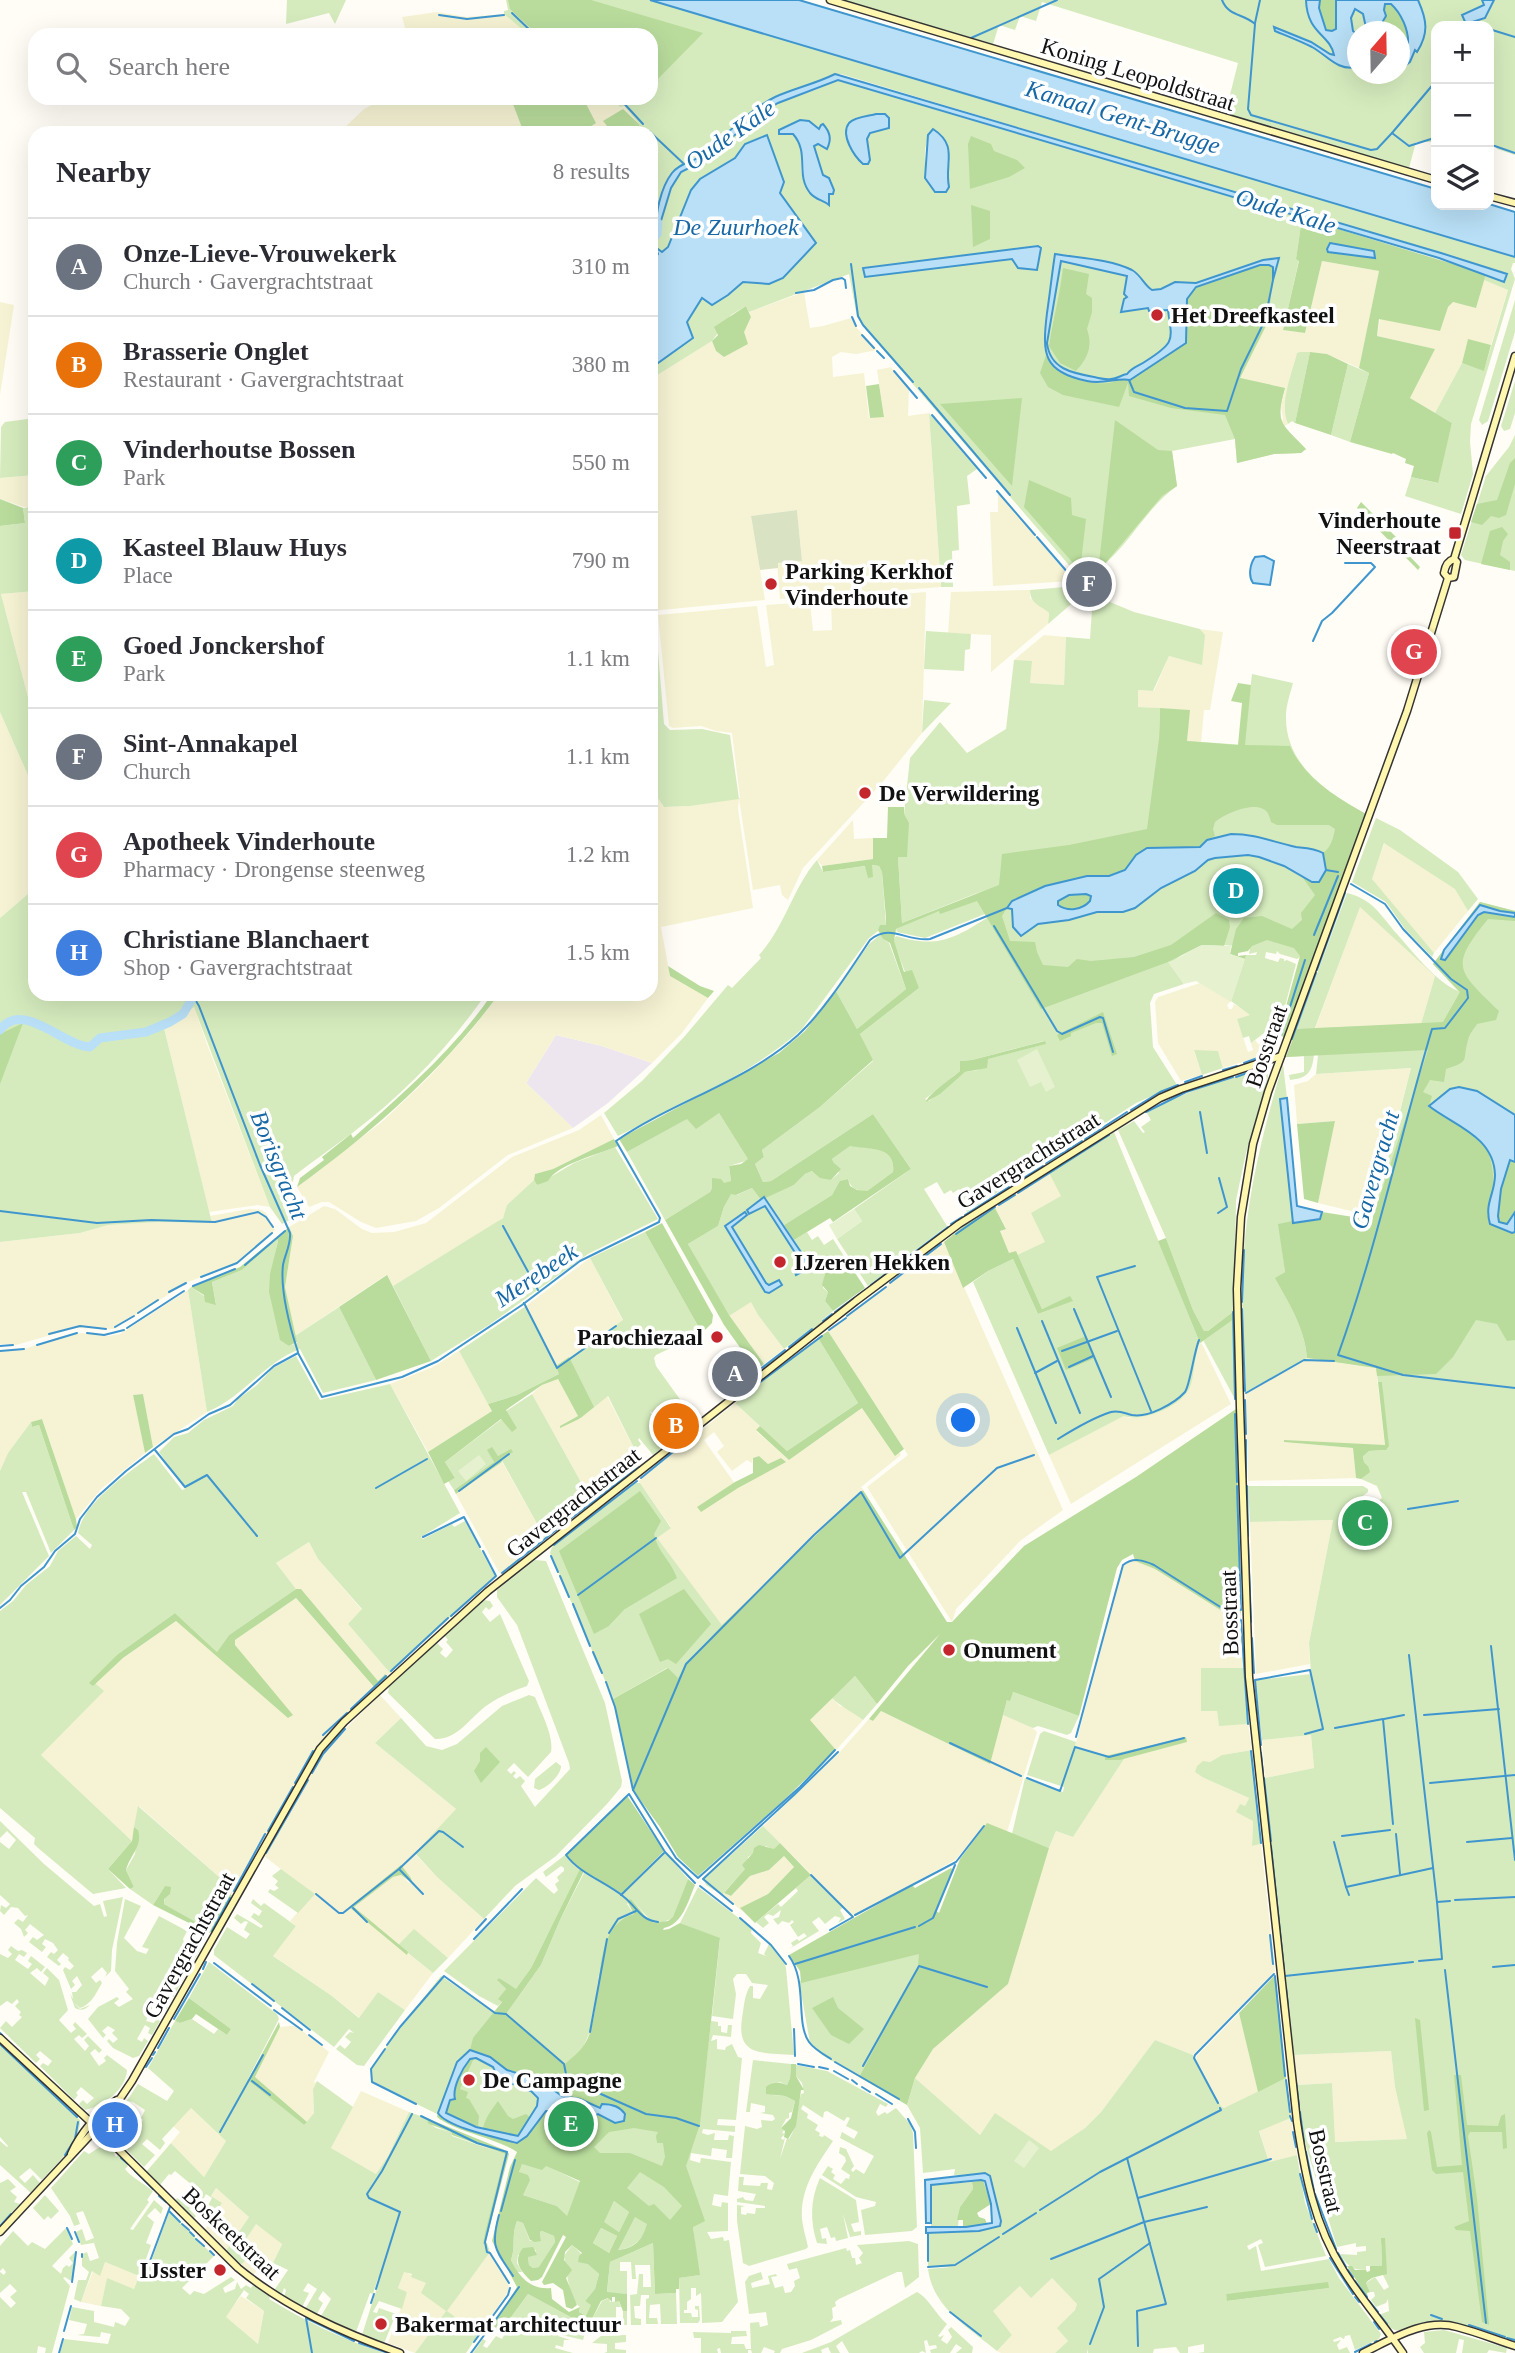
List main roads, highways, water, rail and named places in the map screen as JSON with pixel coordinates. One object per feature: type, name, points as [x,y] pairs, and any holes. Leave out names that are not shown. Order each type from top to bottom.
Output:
[{"type":"water","name":"Kanaal Gent-Brugge","points":[[650,0],[799,0],[1431,188],[1431,210],[1494,210],[1494,206],[1515,212],[1515,257]]},
{"type":"water","points":[[1306,0],[1320,0],[1319,8],[1326,30],[1332,31],[1336,29],[1336,0],[1418,0],[1425,20],[1425,32],[1410,62],[1410,21],[1403,21],[1391,4],[1385,4],[1386,16],[1383,21],[1365,21],[1363,14],[1355,9],[1351,21],[1347,21],[1347,68],[1344,67],[1312,47],[1275,31],[1274,27],[1334,55],[1328,42],[1314,27],[1307,11]]},
{"type":"water","points":[[1482,0],[1494,0],[1485,18],[1465,21],[1462,15],[1484,5]]},
{"type":"water","points":[[835,74],[1507,274],[1504,282],[1439,258],[838,80],[778,103],[703,161],[681,172],[671,188],[658,231],[659,202],[668,179],[675,170],[699,157],[765,103]]},
{"type":"water","points":[[885,114],[889,118],[889,128],[870,133],[867,139],[870,160],[868,164],[863,164],[849,145],[847,128],[854,119]]},
{"type":"water","points":[[800,120],[809,121],[819,129],[823,124],[829,133],[827,149],[818,144],[814,146],[823,175],[829,178],[834,190],[833,194],[829,194],[829,205],[812,195],[806,186],[798,141],[793,134],[779,134],[779,130]]},
{"type":"water","points":[[933,129],[941,135],[948,148],[949,187],[946,192],[935,192],[925,178],[928,135]]},
{"type":"water","name":"De Zuurhoek","points":[[767,135],[784,182],[780,193],[816,243],[783,278],[769,284],[743,282],[712,305],[702,298],[687,322],[693,338],[658,363],[658,249],[662,252],[668,247],[691,190],[700,179],[735,158],[745,144]]},
{"type":"water","points":[[1330,243],[1374,251],[1375,258],[1328,252]]},
{"type":"water","points":[[1038,246],[1041,248],[1037,270],[1018,268],[1012,259],[865,277],[863,268]]},
{"type":"water","points":[[1055,254],[1123,266],[1135,272],[1152,290],[1175,282],[1196,283],[1263,260],[1279,258],[1273,280],[1273,267],[1260,265],[1196,287],[1187,299],[1186,343],[1130,380],[1099,382],[1061,372],[1049,359],[1046,350],[1045,327]],"holes":[[[1061,261],[1127,276],[1124,294],[1127,297],[1121,312],[1148,308],[1149,311],[1168,310],[1171,334],[1167,344],[1156,355],[1127,374],[1113,379],[1078,374],[1057,364],[1047,343]]]},
{"type":"water","points":[[1264,556],[1274,561],[1270,585],[1253,583],[1250,577],[1255,557]]},
{"type":"water","points":[[1240,834],[1313,849],[1323,853],[1326,870],[1319,882],[1312,882],[1284,866],[1259,857],[1248,855],[1215,858],[1161,888],[1135,908],[1123,912],[1097,912],[1069,920],[1038,924],[1021,936],[1013,927],[1012,909],[1007,908],[1012,901],[1045,886],[1087,876],[1109,876],[1125,870],[1136,855],[1147,848],[1200,847],[1207,840]],"holes":[[[1069,895],[1091,896],[1090,901],[1079,908],[1066,909],[1058,905],[1058,901]]]},
{"type":"water","points":[[1480,905],[1515,913],[1515,917],[1484,912],[1478,915],[1445,960],[1441,959],[1444,950]]},
{"type":"water","points":[[1459,1087],[1477,1091],[1515,1115],[1515,1162],[1510,1160],[1501,1189],[1498,1216],[1499,1222],[1507,1224],[1515,1212],[1515,1232],[1490,1224],[1488,1210],[1495,1175],[1488,1150],[1471,1133],[1429,1106],[1450,1089]]},
{"type":"water","points":[[1287,1098],[1297,1206],[1322,1212],[1320,1219],[1293,1223],[1280,1099]]},
{"type":"water","points":[[764,1197],[809,1264],[809,1268],[796,1275],[795,1272],[803,1265],[765,1206],[749,1214],[747,1210]]},
{"type":"water","points":[[745,1212],[747,1215],[732,1227],[766,1283],[769,1285],[779,1280],[782,1285],[769,1293],[765,1292],[725,1226]]},
{"type":"water","points":[[470,2050],[490,2057],[507,2070],[541,2081],[562,2096],[580,2099],[600,2108],[602,2104],[618,2107],[625,2114],[624,2121],[615,2123],[598,2114],[593,2116],[590,2124],[581,2128],[564,2112],[546,2111],[527,2136],[517,2143],[463,2128],[438,2113],[457,2062]],"holes":[[[476,2058],[493,2067],[498,2078],[531,2091],[538,2098],[537,2106],[518,2136],[476,2127],[446,2113],[450,2100],[455,2099],[458,2079],[470,2059]]]},
{"type":"water","points":[[985,2173],[990,2176],[1000,2226],[979,2231],[926,2233],[926,2227],[966,2227],[992,2223],[991,2204],[985,2181],[981,2180],[931,2185],[931,2223],[926,2223],[925,2180]]},
{"type":"waterway","points":[[971,38],[1057,0]]},
{"type":"waterway","points":[[1222,0],[1232,12],[1255,24],[1248,109],[1251,115],[1371,150],[1377,149],[1392,133],[1409,146],[1431,139]]},
{"type":"waterway","points":[[1255,23],[1260,0]]},
{"type":"waterway","points":[[512,13],[528,28]]},
{"type":"waterway","points":[[439,15],[467,19],[504,15]]},
{"type":"waterway","points":[[1494,31],[1515,37]]},
{"type":"waterway","points":[[1392,133],[1433,84]]},
{"type":"waterway","points":[[625,105],[643,124]]},
{"type":"waterway","points":[[658,139],[684,164]]},
{"type":"waterway","points":[[1494,146],[1515,153]]},
{"type":"waterway","points":[[851,264],[858,316],[913,382]]},
{"type":"waterway","points":[[796,293],[814,290],[842,278],[846,288]]},
{"type":"waterway","points":[[1129,380],[1134,392],[1185,408],[1227,411],[1241,369],[1265,320],[1273,280]]},
{"type":"waterway","points":[[852,317],[856,326]]},
{"type":"waterway","points":[[862,335],[874,348]]},
{"type":"waterway","points":[[877,351],[884,358]]},
{"type":"waterway","points":[[894,371],[917,398]]},
{"type":"waterway","points":[[919,388],[1010,495]]},
{"type":"waterway","points":[[932,415],[986,478]]},
{"type":"waterway","points":[[997,491],[1035,535]]},
{"type":"waterway","points":[[1037,537],[1069,574]]},
{"type":"waterway","points":[[1313,641],[1322,621],[1375,567],[1371,563],[1345,563]]},
{"type":"waterway","name":"Gavergracht","points":[[1326,870],[1338,872]]},
{"type":"waterway","points":[[1314,935],[1338,876]]},
{"type":"waterway","name":"Gavergracht","points":[[1351,884],[1385,904],[1403,929],[1451,979],[1467,990],[1468,998],[1445,1028],[1432,1029],[1376,1234],[1338,1355],[1403,1375],[1515,1388]]},
{"type":"waterway","points":[[1317,970],[1345,893]]},
{"type":"waterway","name":"Merebeek","points":[[0,1608],[75,1534],[80,1519],[97,1497],[126,1471],[174,1434],[230,1405],[274,1366],[298,1353],[322,1397],[402,1377],[438,1361],[522,1305],[580,1261],[659,1222],[660,1218],[616,1141],[662,1114],[733,1079],[778,1051],[798,1035],[817,1014],[870,940],[878,935],[892,933],[930,939],[1007,908]]},
{"type":"waterway","points":[[994,926],[1057,1031],[1062,1034],[1103,1018],[1113,1052]]},
{"type":"waterway","points":[[1281,1035],[1305,960]]},
{"type":"waterway","points":[[1292,1039],[1316,973]]},
{"type":"waterway","name":"Oude Kale","points":[[0,1030],[9,1022],[20,1019],[31,1021],[79,1045],[90,1047],[100,1038],[146,1032],[170,1022],[183,1014],[191,1001]]},
{"type":"waterway","name":"Borisgracht","points":[[196,1001],[260,1165],[290,1233],[283,1265],[283,1286],[298,1352]]},
{"type":"waterway","points":[[1244,1063],[1260,1057]]},
{"type":"waterway","points":[[1223,1070],[1237,1066]]},
{"type":"waterway","points":[[1236,1077],[1261,1068]]},
{"type":"waterway","points":[[1185,1082],[1202,1076]]},
{"type":"waterway","points":[[1146,1112],[1186,1092],[1233,1077]]},
{"type":"waterway","points":[[1131,1110],[1160,1092],[1178,1085]]},
{"type":"waterway","points":[[1085,1139],[1127,1112]]},
{"type":"waterway","points":[[1200,1112],[1207,1153]]},
{"type":"waterway","points":[[1018,1193],[1109,1135]]},
{"type":"waterway","points":[[1046,1163],[1082,1141]]},
{"type":"waterway","points":[[1012,1185],[1043,1166]]},
{"type":"waterway","points":[[1218,1213],[1227,1207],[1219,1178]]},
{"type":"waterway","points":[[965,1215],[1009,1187]]},
{"type":"waterway","points":[[999,1205],[1015,1195]]},
{"type":"waterway","points":[[956,1234],[995,1207]]},
{"type":"waterway","points":[[0,1211],[97,1223],[151,1220],[215,1222],[258,1212],[266,1217],[273,1227]]},
{"type":"waterway","points":[[951,1224],[962,1217]]},
{"type":"waterway","points":[[503,1226],[538,1290]]},
{"type":"waterway","points":[[871,1285],[948,1227]]},
{"type":"waterway","points":[[245,1265],[285,1231]]},
{"type":"waterway","points":[[201,1277],[237,1263],[272,1233]]},
{"type":"waterway","points":[[890,1283],[941,1244]]},
{"type":"waterway","points":[[1242,1302],[1244,1250]]},
{"type":"waterway","points":[[1135,1266],[1097,1277],[1151,1411]]},
{"type":"waterway","points":[[193,1286],[235,1269]]},
{"type":"waterway","points":[[169,1292],[186,1283]]},
{"type":"waterway","points":[[847,1316],[886,1287]]},
{"type":"waterway","points":[[835,1312],[865,1290]]},
{"type":"waterway","points":[[127,1328],[184,1291]]},
{"type":"waterway","points":[[138,1313],[158,1300]]},
{"type":"waterway","points":[[524,1303],[557,1368],[616,1326]]},
{"type":"waterway","points":[[1074,1309],[1111,1397]]},
{"type":"waterway","points":[[1242,1309],[1245,1391]]},
{"type":"waterway","points":[[1233,1312],[1235,1399]]},
{"type":"waterway","points":[[823,1321],[832,1314]]},
{"type":"waterway","points":[[115,1327],[134,1316]]},
{"type":"waterway","points":[[829,1330],[846,1318]]},
{"type":"waterway","points":[[1042,1321],[1080,1413]]},
{"type":"waterway","points":[[49,1334],[80,1326],[106,1329]]},
{"type":"waterway","points":[[1017,1328],[1056,1423]]},
{"type":"waterway","points":[[789,1347],[812,1329]]},
{"type":"waterway","points":[[87,1333],[104,1335],[124,1330]]},
{"type":"waterway","points":[[1062,1351],[1117,1331]]},
{"type":"waterway","points":[[37,1345],[77,1333]]},
{"type":"waterway","points":[[751,1389],[822,1336]]},
{"type":"waterway","points":[[1058,1439],[1111,1412],[1145,1414],[1174,1401],[1187,1388],[1199,1340]]},
{"type":"waterway","points":[[0,1346],[13,1345]]},
{"type":"waterway","points":[[0,1351],[24,1349]]},
{"type":"waterway","points":[[758,1371],[785,1350]]},
{"type":"waterway","points":[[1069,1367],[1093,1356]]},
{"type":"waterway","points":[[1246,1393],[1304,1360],[1334,1361]]},
{"type":"waterway","points":[[1035,1373],[1057,1361]]},
{"type":"waterway","points":[[1245,1400],[1246,1434]]},
{"type":"waterway","points":[[1235,1414],[1237,1482]]},
{"type":"waterway","points":[[641,1478],[700,1430]]},
{"type":"waterway","points":[[1246,1440],[1246,1479]]},
{"type":"waterway","points":[[155,1450],[185,1487],[207,1475],[257,1536]]},
{"type":"waterway","points":[[459,1491],[509,1454]]},
{"type":"waterway","points":[[633,1790],[686,1664],[814,1535],[861,1492],[900,1558],[997,1468],[1034,1455]]},
{"type":"waterway","points":[[376,1488],[427,1459]]},
{"type":"waterway","points":[[558,1528],[639,1467]]},
{"type":"waterway","points":[[554,1545],[637,1481]]},
{"type":"waterway","points":[[1237,1486],[1241,1610]]},
{"type":"waterway","points":[[1247,1486],[1248,1536]]},
{"type":"waterway","points":[[1408,1509],[1458,1501]]},
{"type":"waterway","points":[[423,1537],[464,1517],[480,1547]]},
{"type":"waterway","points":[[502,1573],[556,1530]]},
{"type":"waterway","points":[[578,1595],[656,1538]]},
{"type":"waterway","points":[[1248,1542],[1251,1622]]},
{"type":"waterway","points":[[451,1616],[496,1576],[483,1551]]},
{"type":"waterway","points":[[551,1556],[558,1572]]},
{"type":"waterway","points":[[1076,1737],[1123,1565],[1134,1560],[1154,1565],[1241,1620],[1248,1724]]},
{"type":"waterway","points":[[560,1576],[569,1597]]},
{"type":"waterway","points":[[573,1604],[590,1646]]},
{"type":"waterway","points":[[391,1671],[448,1618]]},
{"type":"waterway","points":[[1252,1638],[1254,1673]]},
{"type":"waterway","points":[[1491,1646],[1515,1860]]},
{"type":"waterway","points":[[593,1652],[602,1673]]},
{"type":"waterway","points":[[1409,1655],[1437,1902]]},
{"type":"waterway","points":[[1261,1745],[1255,1680],[1310,1670],[1323,1729],[1305,1734]]},
{"type":"waterway","points":[[351,1709],[386,1676]]},
{"type":"waterway","points":[[606,1682],[615,1707],[633,1790],[676,1858],[698,1878],[800,1787],[835,1750]]},
{"type":"waterway","points":[[1424,1715],[1499,1709]]},
{"type":"waterway","points":[[323,1735],[347,1713]]},
{"type":"waterway","points":[[1384,1719],[1404,1715]]},
{"type":"waterway","points":[[1335,1728],[1383,1719],[1393,1824]]},
{"type":"waterway","points":[[312,1773],[323,1754],[345,1729]]},
{"type":"waterway","points":[[1027,1778],[1060,1791],[1075,1747],[1109,1757],[1184,1738]]},
{"type":"waterway","points":[[950,1743],[1021,1776]]},
{"type":"waterway","points":[[295,1783],[313,1751]]},
{"type":"waterway","points":[[1251,1751],[1261,1843]]},
{"type":"waterway","points":[[733,1904],[703,1879],[838,1752]]},
{"type":"waterway","points":[[1261,1753],[1263,1773]]},
{"type":"waterway","points":[[1430,1783],[1515,1775]]},
{"type":"waterway","points":[[1264,1778],[1271,1841]]},
{"type":"waterway","points":[[266,1853],[308,1780]]},
{"type":"waterway","points":[[268,1831],[293,1787]]},
{"type":"waterway","points":[[658,1922],[643,1916],[624,1897],[578,1867],[566,1855],[629,1794],[665,1852],[695,1883]]},
{"type":"waterway","points":[[855,1915],[956,1862],[984,1826]]},
{"type":"waterway","points":[[1342,1836],[1390,1830]]},
{"type":"waterway","points":[[316,1894],[339,1913],[343,1913],[399,1869],[439,1831],[463,1847]]},
{"type":"waterway","points":[[234,1891],[265,1834]]},
{"type":"waterway","points":[[1396,1834],[1400,1874]]},
{"type":"waterway","points":[[1467,1842],[1512,1838]]},
{"type":"waterway","points":[[1334,1842],[1346,1887],[1433,1868]]},
{"type":"waterway","points":[[1271,1846],[1284,1970]]},
{"type":"waterway","points":[[621,1895],[664,1853]]},
{"type":"waterway","points":[[919,1926],[933,1918],[955,1865]]},
{"type":"waterway","points":[[400,1870],[423,1894]]},
{"type":"waterway","points":[[811,1875],[853,1917],[830,1930]]},
{"type":"waterway","points":[[700,1886],[732,1911]]},
{"type":"waterway","points":[[1346,1887],[1349,1895]]},
{"type":"waterway","points":[[474,1939],[522,1889]]},
{"type":"waterway","points":[[1455,1900],[1515,1897]]},
{"type":"waterway","points":[[212,1931],[230,1898]]},
{"type":"waterway","points":[[1419,1961],[1442,1959],[1437,1902],[1450,1901]]},
{"type":"waterway","points":[[353,1908],[367,1922]]},
{"type":"waterway","points":[[609,1933],[618,1919],[636,1911]]},
{"type":"waterway","points":[[740,1918],[771,1945],[786,1964]]},
{"type":"waterway","points":[[476,1930],[486,1919]]},
{"type":"waterway","points":[[795,1964],[915,1927]]},
{"type":"waterway","points":[[1270,1935],[1273,1964]]},
{"type":"waterway","points":[[590,2032],[607,1939]]},
{"type":"waterway","points":[[789,1956],[798,1978],[805,2034],[813,2047],[831,2059]]},
{"type":"waterway","points":[[203,1969],[206,1962]]},
{"type":"waterway","points":[[1285,1976],[1413,1962]]},
{"type":"waterway","points":[[214,1963],[271,2006]]},
{"type":"waterway","points":[[1493,1967],[1515,1965]]},
{"type":"waterway","points":[[863,2066],[919,1966],[987,1987]]},
{"type":"waterway","points":[[1445,1970],[1486,2323]]},
{"type":"waterway","points":[[174,2019],[200,1974]]},
{"type":"waterway","points":[[1218,2103],[1194,2058],[1195,2055],[1274,1974]]},
{"type":"waterway","points":[[387,2045],[444,1976],[495,2013],[506,2014],[564,2064],[567,2079],[646,2114],[676,2118],[699,2126]]},
{"type":"waterway","points":[[1275,1976],[1285,2076]]},
{"type":"waterway","points":[[1285,1979],[1285,1984]]},
{"type":"waterway","points":[[252,1984],[274,2001]]},
{"type":"waterway","points":[[1286,1988],[1288,2006]]},
{"type":"waterway","points":[[282,2008],[310,2030]]},
{"type":"waterway","points":[[274,2010],[302,2030]]},
{"type":"waterway","points":[[1288,2011],[1289,2021]]},
{"type":"waterway","points":[[158,2048],[169,2028]]},
{"type":"waterway","points":[[794,2029],[795,2056]]},
{"type":"waterway","points":[[309,2035],[322,2045]]},
{"type":"waterway","points":[[0,2044],[77,2117]]},
{"type":"waterway","points":[[385,2049],[371,2069],[372,2082],[416,2104]]},
{"type":"waterway","points":[[220,2132],[263,2055]]},
{"type":"waterway","points":[[146,2067],[152,2058]]},
{"type":"waterway","points":[[835,2062],[899,2099]]},
{"type":"waterway","points":[[798,2064],[814,2067]]},
{"type":"waterway","points":[[819,2067],[828,2069]]},
{"type":"waterway","points":[[834,2071],[848,2079]]},
{"type":"waterway","points":[[852,2080],[857,2084]]},
{"type":"waterway","points":[[1286,2080],[1290,2112]]},
{"type":"waterway","points":[[252,2081],[270,2095]]},
{"type":"waterway","points":[[1296,2082],[1299,2106]]},
{"type":"waterway","points":[[862,2087],[870,2092]]},
{"type":"waterway","points":[[876,2094],[892,2104]]},
{"type":"waterway","points":[[1040,2210],[1100,2172],[1221,2110],[1220,2108]]},
{"type":"waterway","points":[[1300,2112],[1304,2142]]},
{"type":"waterway","points":[[376,2289],[400,2212],[369,2198],[367,2194],[412,2114]]},
{"type":"waterway","points":[[421,2116],[477,2143],[507,2152],[485,2242],[487,2252],[509,2283]]},
{"type":"waterway","points":[[1290,2116],[1292,2121]]},
{"type":"waterway","points":[[908,2119],[915,2132],[916,2148]]},
{"type":"waterway","points":[[65,2155],[75,2139],[78,2122]]},
{"type":"waterway","points":[[1293,2132],[1296,2147]]},
{"type":"waterway","points":[[1306,2152],[1314,2191]]},
{"type":"waterway","points":[[121,2158],[128,2164]]},
{"type":"waterway","points":[[1127,2158],[1166,2304],[1137,2311],[1138,2346]]},
{"type":"waterway","points":[[1138,2198],[1271,2159]]},
{"type":"waterway","points":[[501,2211],[515,2160]]},
{"type":"waterway","points":[[135,2171],[153,2189]]},
{"type":"waterway","points":[[1300,2174],[1312,2219]]},
{"type":"waterway","points":[[1315,2194],[1336,2249]]},
{"type":"waterway","points":[[159,2196],[166,2202]]},
{"type":"waterway","points":[[150,2261],[170,2207]]},
{"type":"waterway","points":[[1051,2259],[1144,2222],[1207,2207]]},
{"type":"waterway","points":[[169,2211],[180,2222]]},
{"type":"waterway","points":[[1003,2234],[1036,2213]]},
{"type":"waterway","points":[[0,2226],[11,2214]]},
{"type":"waterway","points":[[499,2215],[495,2235],[496,2248],[513,2276]]},
{"type":"waterway","points":[[182,2224],[189,2230]]},
{"type":"waterway","points":[[1314,2224],[1317,2232]]},
{"type":"waterway","points":[[67,2228],[72,2239]]},
{"type":"waterway","points":[[75,2232],[79,2242]]},
{"type":"waterway","points":[[190,2232],[194,2236]]},
{"type":"waterway","points":[[928,2233],[928,2261]]},
{"type":"waterway","points":[[928,2267],[955,2265],[999,2237]]},
{"type":"waterway","points":[[196,2239],[204,2246]]},
{"type":"waterway","points":[[1090,2344],[1104,2307],[1099,2279],[1150,2243]]},
{"type":"waterway","points":[[210,2251],[214,2255]]},
{"type":"waterway","points":[[72,2282],[76,2252]]},
{"type":"waterway","points":[[1338,2253],[1346,2267]]},
{"type":"waterway","points":[[1330,2258],[1353,2294]]},
{"type":"waterway","points":[[1348,2270],[1353,2277]]},
{"type":"waterway","points":[[1355,2281],[1367,2297]]},
{"type":"waterway","points":[[489,2329],[519,2287]]},
{"type":"waterway","points":[[474,2342],[508,2295],[510,2288]]},
{"type":"waterway","points":[[371,2303],[374,2294]]},
{"type":"waterway","points":[[1355,2297],[1359,2302]]},
{"type":"waterway","points":[[1369,2301],[1378,2312]]},
{"type":"waterway","points":[[64,2331],[71,2306]]},
{"type":"waterway","points":[[950,2312],[981,2336]]},
{"type":"waterway","points":[[1380,2315],[1387,2324]]},
{"type":"waterway","points":[[1431,2315],[1442,2319]]},
{"type":"waterway","points":[[312,2353],[306,2318],[354,2341]]},
{"type":"waterway","points":[[1374,2322],[1379,2329]]},
{"type":"waterway","points":[[1469,2325],[1505,2337]]},
{"type":"waterway","points":[[471,2353],[485,2334]]},
{"type":"waterway","points":[[1507,2338],[1515,2340]]},
{"type":"waterway","points":[[59,2353],[63,2339]]},
{"type":"waterway","points":[[359,2343],[388,2353]]},
{"type":"waterway","points":[[1355,2352],[1371,2344]]},
{"type":"place","name":"Het Dreefkasteel","points":[[1157,315]]},
{"type":"place","name":"Vinderhoute Neerstraat","points":[[1455,533]]},
{"type":"place","name":"Parking Kerkhof Vinderhoute","points":[[771,584]]},
{"type":"place","name":"Sint-Annakapel","points":[[1089,584]]},
{"type":"place","name":"Apotheek Vinderhoute","points":[[1414,652]]},
{"type":"place","name":"De Verwildering","points":[[865,793]]},
{"type":"place","name":"Kasteel Blauw Huys","points":[[1236,891]]},
{"type":"place","name":"IJzeren Hekken","points":[[780,1262]]},
{"type":"place","name":"Parochiezaal","points":[[717,1337]]},
{"type":"place","name":"Onze-Lieve-Vrouwekerk","points":[[735,1374]]},
{"type":"place","name":"Brasserie Onglet","points":[[676,1426]]},
{"type":"place","name":"Vinderhoutse Bossen","points":[[1365,1523]]},
{"type":"place","name":"Onument","points":[[949,1650]]},
{"type":"place","name":"De Campagne","points":[[469,2080]]},
{"type":"place","name":"Goed Jonckershof","points":[[571,2124]]},
{"type":"place","name":"Christiane Blanchaert","points":[[115,2125]]},
{"type":"place","name":"IJsster","points":[[220,2270]]},
{"type":"place","name":"Bakermat architectuur","points":[[381,2324]]}]
